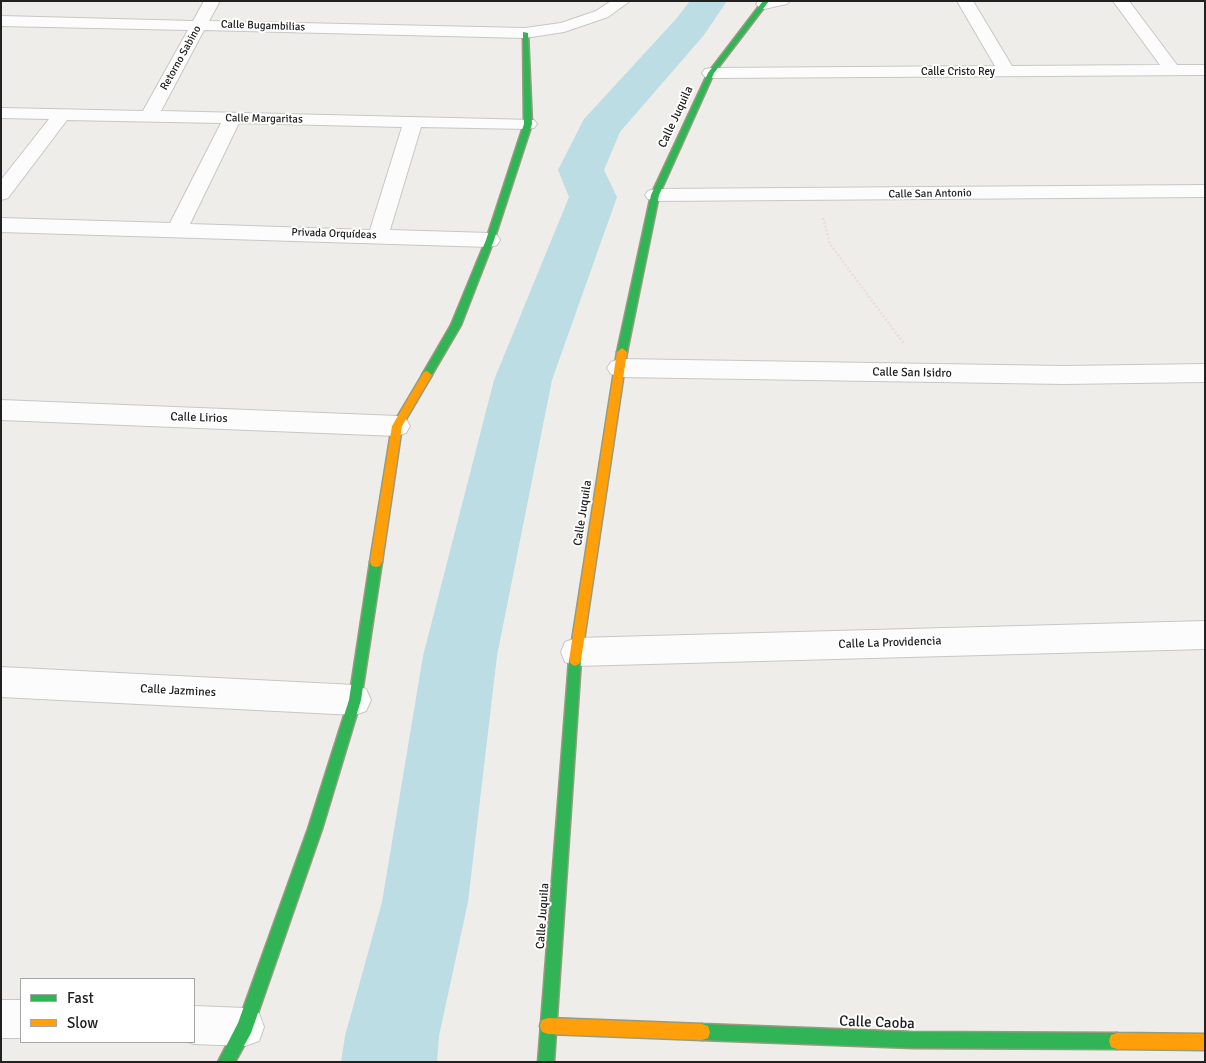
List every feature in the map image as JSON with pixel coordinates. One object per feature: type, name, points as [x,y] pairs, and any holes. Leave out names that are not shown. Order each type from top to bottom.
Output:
[{"type":"street","name":"Retorno Sabino","points":[[150,115],[212,1]]},
{"type":"street","name":"Calle Bugambilias","points":[[1,21],[525,33],[564,27],[602,14],[622,1]]},
{"type":"street","points":[[765,3],[782,1]]},
{"type":"street","points":[[965,1],[1007,72]]},
{"type":"street","points":[[1121,1],[1172,70]]},
{"type":"street","name":"Calle Juquila","points":[[546,1062],[576,652],[619,368],[655,195],[711,73],[765,3]]},
{"type":"street","points":[[226,1062],[245,1026],[316,829],[355,700],[397,426],[456,325],[490,240],[528,124],[525,33]]},
{"type":"street","name":"Calle Cristo Rey","points":[[711,73],[1205,70]]},
{"type":"street","name":"Calle Margaritas","points":[[1,113],[528,124]]},
{"type":"street","points":[[1,194],[62,114]]},
{"type":"street","points":[[178,229],[232,119]]},
{"type":"street","points":[[378,236],[413,122]]},
{"type":"street","name":"Calle San Antonio","points":[[655,195],[1205,191]]},
{"type":"street","name":"Privada Orquídeas","points":[[1,225],[490,240]]},
{"type":"street","name":"Calle San Isidro","points":[[619,368],[1064,375],[1205,373]]},
{"type":"street","name":"Calle Lirios","points":[[1,410],[397,426]]},
{"type":"street","name":"Calle La Providencia","points":[[576,652],[1205,635]]},
{"type":"street","name":"Calle Jazmines","points":[[1,682],[355,700]]},
{"type":"street","points":[[1,1019],[20,1019]]},
{"type":"street","points":[[195,1025],[245,1026]]},
{"type":"street","name":"Calle Caoba","points":[[548,1026],[915,1051],[1205,1042]]},
{"type":"path","points":[[817,195],[830,244],[925,373]]},
{"type":"waterway","points":[[389,1062],[392,1036],[425,902],[460,656],[523,380],[593,197],[581,170],[600,128],[690,27],[709,1]]},
{"type":"traffic: fast","points":[[622,352],[655,195],[711,73],[766,1]]},
{"type":"traffic: fast","points":[[427,375],[456,325],[490,240],[528,124],[525,33]]},
{"type":"traffic: fast","points":[[226,1062],[245,1027],[315,829],[355,700],[376,562]]},
{"type":"traffic: fast","points":[[546,1062],[575,660]]},
{"type":"traffic: fast","points":[[702,1032],[913,1040],[1117,1041]]},
{"type":"traffic: slow","points":[[575,660],[622,352]]},
{"type":"traffic: slow","points":[[376,562],[397,426],[427,375]]},
{"type":"traffic: slow","points":[[548,1026],[702,1032]]},
{"type":"traffic: slow","points":[[1117,1041],[1205,1042]]}]
